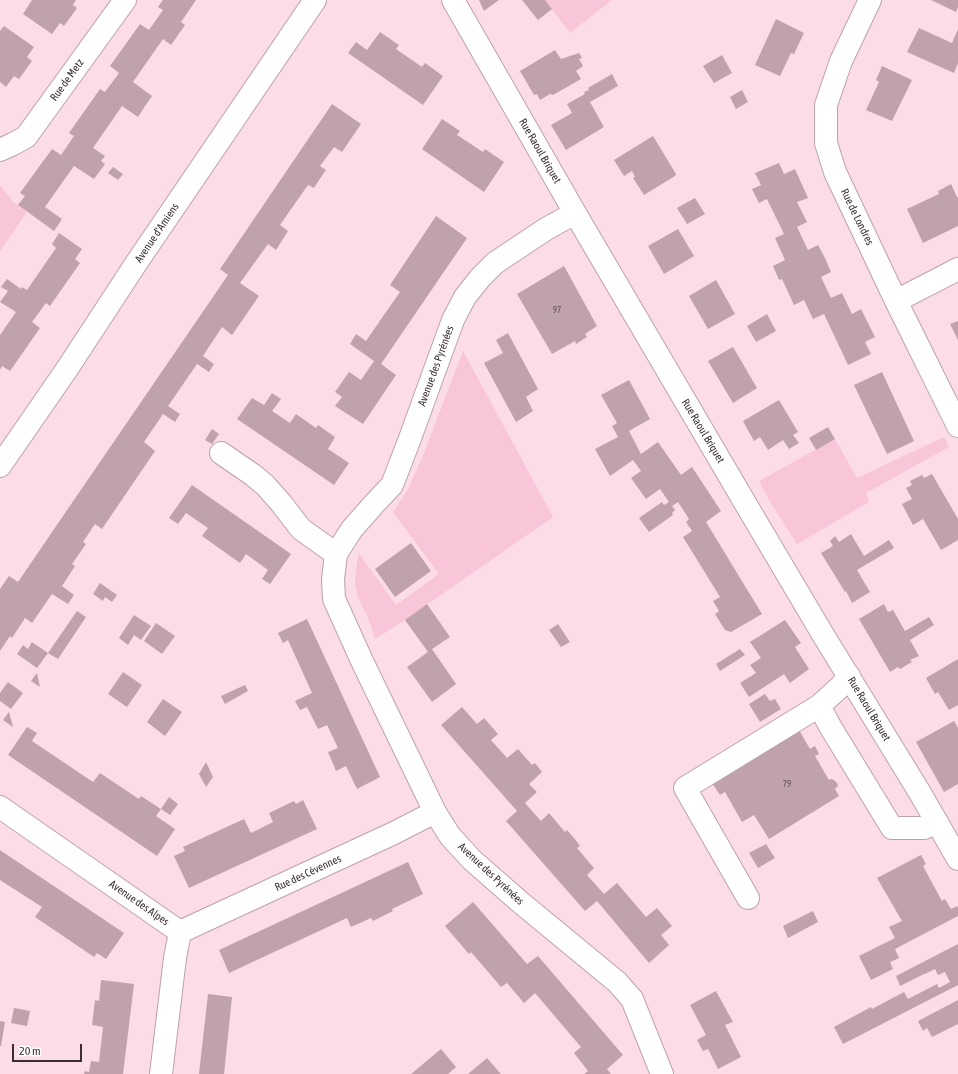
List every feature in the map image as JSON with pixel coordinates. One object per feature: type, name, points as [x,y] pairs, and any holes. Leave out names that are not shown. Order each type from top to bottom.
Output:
[{"type":"street","name":"Rue de Metz","points":[[0,150],[26,138],[125,0]]},
{"type":"street","name":"Avenue d'Amiens","points":[[0,466],[315,0]]},
{"type":"street","name":"Rue Raoul Briquet","points":[[453,0],[751,513],[958,858]]},
{"type":"street","name":"Rue de Londres","points":[[870,0],[841,61],[826,105],[826,143],[835,172],[896,301],[958,426]]},
{"type":"street","name":"Avenue des Pyrénées","points":[[576,213],[546,229],[495,263],[480,278],[466,297],[453,320],[392,485],[352,530],[336,554],[333,578],[334,599],[362,661],[436,812],[450,836],[472,860],[520,902],[617,982],[632,999],[662,1074]]},
{"type":"street","points":[[896,301],[958,269]]},
{"type":"street","points":[[221,453],[265,485],[301,529],[336,554]]},
{"type":"street","points":[[748,898],[685,788],[819,706],[840,687],[849,676]]},
{"type":"street","points":[[819,706],[892,828],[924,828],[937,822]]},
{"type":"street","name":"Avenue des Alpes","points":[[0,807],[180,932],[175,958],[161,1074]]},
{"type":"street","name":"Rue des Cévennes","points":[[180,932],[387,837],[436,812]]},
{"type":"shaded area","points":[[545,0],[612,0],[570,33]]},
{"type":"shaded area","points":[[0,185],[13,202],[27,212],[0,251]]},
{"type":"shaded area","points":[[463,351],[553,517],[405,620],[375,639],[368,618],[358,598],[355,583],[359,553],[396,605],[439,574],[393,512],[407,491],[422,458]]},
{"type":"shaded area","points":[[944,437],[949,447],[866,493],[869,502],[797,544],[769,500],[759,481],[835,439],[857,478]]},
{"type":"building","points":[[32,0],[76,0],[73,5],[77,8],[64,26],[60,23],[52,34],[23,14]]},
{"type":"building","points":[[163,0],[196,0],[181,22],[185,25],[171,45],[163,39],[133,82],[152,96],[138,117],[122,106],[93,148],[105,156],[101,161],[105,164],[94,179],[74,166],[45,207],[62,219],[54,231],[18,205],[25,196],[20,193],[52,149],[61,155],[74,136],[69,133],[100,89],[105,92],[119,73],[110,66],[140,24],[149,30],[163,10],[158,7]]},
{"type":"building","points":[[479,0],[499,0],[484,11]]},
{"type":"building","points":[[522,0],[545,0],[552,9],[538,20]]},
{"type":"building","points":[[931,0],[958,0],[958,7],[956,12]]},
{"type":"building","points":[[776,19],[804,33],[794,54],[791,53],[780,76],[755,65]]},
{"type":"building","points":[[4,26],[34,47],[27,57],[32,61],[19,79],[14,76],[6,87],[0,82],[0,31]]},
{"type":"building","points":[[919,28],[952,43],[958,29],[958,63],[954,73],[907,52]]},
{"type":"building","points":[[380,32],[399,45],[396,49],[422,67],[425,63],[443,76],[423,105],[348,53],[356,42],[367,50]]},
{"type":"building","points":[[555,50],[561,59],[579,53],[582,58],[579,59],[583,66],[576,71],[581,79],[553,95],[550,94],[540,100],[537,94],[534,95],[520,71]]},
{"type":"building","points":[[722,55],[732,73],[714,83],[703,66]]},
{"type":"building","points":[[882,66],[912,80],[892,121],[866,110],[879,82],[876,80]]},
{"type":"building","points":[[612,74],[618,86],[590,102],[604,127],[566,150],[551,125],[572,113],[567,104],[585,94],[584,92],[589,90],[588,88]]},
{"type":"building","points":[[742,90],[748,102],[736,109],[730,97]]},
{"type":"building","points":[[332,104],[361,124],[342,152],[334,147],[320,166],[326,170],[314,188],[308,185],[280,225],[288,231],[276,250],[268,244],[240,283],[259,296],[232,335],[222,327],[203,356],[214,364],[209,372],[197,364],[168,406],[180,414],[175,422],[163,414],[144,442],[155,451],[102,529],[95,524],[83,542],[86,544],[72,564],[75,566],[62,586],[74,595],[68,604],[52,594],[32,623],[25,618],[12,638],[10,636],[0,651],[0,589],[9,576],[18,582],[228,275],[220,269]]},
{"type":"building","points":[[442,119],[460,131],[457,135],[483,152],[485,149],[504,162],[484,192],[422,149]]},
{"type":"building","points":[[653,136],[676,174],[644,195],[633,178],[635,177],[632,171],[624,176],[614,160]]},
{"type":"building","points":[[779,163],[784,174],[795,169],[808,198],[797,202],[807,222],[797,227],[808,250],[818,245],[825,258],[831,272],[821,277],[831,298],[842,293],[852,314],[861,309],[875,337],[865,342],[871,354],[848,365],[824,314],[813,319],[804,300],[794,305],[782,279],[779,280],[773,266],[785,260],[775,238],[784,234],[767,199],[759,203],[752,189],[761,185],[755,173]]},
{"type":"building","points":[[113,167],[123,174],[118,180],[108,173]]},
{"type":"building","points":[[951,184],[958,197],[958,226],[923,243],[907,209],[939,194],[938,191]]},
{"type":"building","points":[[695,198],[705,214],[687,224],[677,208]]},
{"type":"building","points":[[436,216],[467,238],[381,364],[396,375],[363,424],[335,406],[342,397],[335,392],[349,372],[361,380],[374,361],[350,344],[356,334],[366,341],[400,292],[390,285]]},
{"type":"building","points":[[678,229],[694,256],[664,274],[648,246]]},
{"type":"building","points":[[59,233],[82,249],[75,259],[80,263],[50,306],[46,303],[32,322],[40,328],[10,371],[2,366],[0,370],[0,335],[16,312],[0,302],[8,291],[1,287],[7,279],[21,289],[22,287],[27,290],[56,248],[52,244]]},
{"type":"building","points":[[564,266],[597,326],[585,334],[587,337],[576,344],[575,341],[552,354],[517,294]]},
{"type":"building","points":[[716,280],[735,314],[708,329],[689,296]]},
{"type":"building","points":[[767,314],[776,331],[756,342],[747,326]]},
{"type":"building","points":[[958,321],[958,340],[950,324]]},
{"type":"building","points":[[508,333],[538,389],[526,397],[533,411],[516,422],[484,363],[503,353],[496,340]]},
{"type":"building","points":[[733,347],[757,388],[733,403],[708,361]]},
{"type":"building","points":[[882,372],[914,441],[887,454],[854,385]]},
{"type":"building","points":[[629,380],[650,419],[629,431],[641,454],[658,442],[681,475],[692,467],[721,511],[706,522],[762,614],[731,632],[725,630],[715,614],[719,611],[713,601],[720,597],[683,537],[692,531],[686,522],[689,519],[678,502],[672,506],[675,510],[672,513],[673,515],[649,532],[639,518],[662,502],[664,505],[669,502],[660,489],[646,499],[631,478],[641,471],[633,460],[610,476],[595,449],[618,437],[612,426],[617,423],[601,395]]},
{"type":"building","points":[[272,393],[281,399],[272,411],[290,423],[296,414],[316,428],[318,425],[335,437],[328,449],[349,463],[334,485],[237,419],[252,398],[264,405]]},
{"type":"building","points":[[779,400],[798,432],[793,435],[799,443],[789,449],[783,440],[768,450],[760,437],[754,441],[743,421]]},
{"type":"building","points":[[828,427],[835,439],[816,450],[809,438]]},
{"type":"building","points":[[212,429],[219,434],[212,444],[205,440]]},
{"type":"building","points":[[932,474],[958,519],[958,540],[941,550],[923,519],[913,525],[902,504],[912,499],[906,488],[912,485],[910,481],[922,475],[924,478]]},
{"type":"building","points":[[192,485],[291,554],[270,584],[262,579],[268,570],[246,554],[240,563],[202,536],[208,528],[186,513],[178,524],[169,518]]},
{"type":"building","points":[[851,534],[864,556],[889,540],[894,548],[857,570],[870,592],[852,603],[846,591],[845,592],[821,553],[833,546],[830,541],[835,536],[839,542]]},
{"type":"building","points":[[411,543],[431,571],[395,597],[375,569]]},
{"type":"building","points":[[100,583],[117,595],[112,602],[105,597],[103,601],[93,594]]},
{"type":"building","points":[[427,604],[450,637],[432,649],[456,684],[432,702],[407,667],[428,652],[405,620]]},
{"type":"building","points":[[884,604],[888,612],[893,610],[905,631],[929,617],[934,625],[910,640],[919,656],[910,660],[912,662],[900,669],[898,667],[890,672],[859,619]]},
{"type":"building","points":[[77,611],[86,617],[58,659],[48,653]]},
{"type":"building","points":[[134,615],[151,626],[141,640],[134,635],[128,645],[119,638]]},
{"type":"building","points":[[307,619],[380,777],[357,789],[346,766],[336,771],[328,752],[338,748],[327,725],[318,729],[307,707],[300,710],[295,701],[312,693],[288,640],[283,643],[278,633]]},
{"type":"building","points":[[785,620],[801,643],[795,647],[809,669],[790,683],[784,674],[749,697],[740,683],[756,673],[750,665],[761,658],[750,642]]},
{"type":"building","points":[[156,623],[175,636],[162,654],[144,641]]},
{"type":"building","points":[[558,624],[570,642],[561,647],[549,630]]},
{"type":"building","points":[[32,642],[48,653],[37,668],[17,654],[23,645],[28,649]]},
{"type":"building","points":[[740,649],[745,655],[720,671],[716,664]]},
{"type":"building","points":[[958,659],[958,705],[949,710],[938,692],[935,694],[926,678]]},
{"type":"building","points":[[123,672],[142,685],[127,707],[108,694]]},
{"type":"building","points":[[37,673],[40,687],[31,681]]},
{"type":"building","points":[[8,682],[23,693],[11,709],[0,701],[0,693]]},
{"type":"building","points":[[245,685],[248,691],[225,704],[221,696]]},
{"type":"building","points":[[765,694],[770,701],[775,699],[781,709],[760,722],[749,704]]},
{"type":"building","points":[[163,699],[182,712],[165,736],[147,722]]},
{"type":"building","points":[[462,707],[477,724],[484,718],[498,734],[491,740],[507,758],[518,749],[532,765],[535,763],[542,772],[529,784],[537,792],[525,803],[541,821],[549,813],[565,832],[567,830],[574,838],[580,846],[577,848],[594,868],[587,875],[604,894],[617,883],[646,917],[657,908],[672,926],[661,935],[669,945],[649,963],[597,901],[585,911],[506,821],[517,811],[441,725]]},
{"type":"building","points":[[9,712],[13,727],[3,720]]},
{"type":"building","points":[[954,721],[958,728],[958,784],[944,792],[916,742]]},
{"type":"building","points":[[27,727],[37,733],[32,741],[93,782],[100,773],[139,799],[141,796],[161,809],[156,816],[175,829],[157,856],[8,755]]},
{"type":"building","points":[[799,730],[810,749],[815,746],[819,754],[815,756],[829,780],[834,780],[837,783],[838,786],[835,789],[839,796],[769,839],[754,815],[742,822],[725,792],[720,795],[712,783]]},
{"type":"building","points":[[206,762],[213,777],[206,787],[199,774]]},
{"type":"building","points":[[169,797],[178,804],[170,815],[161,809]]},
{"type":"building","points":[[303,800],[317,829],[189,888],[174,856],[185,851],[183,847],[244,819],[251,833],[273,822],[269,813],[294,801],[296,804]]},
{"type":"building","points":[[766,844],[775,858],[758,868],[749,853]]},
{"type":"building","points":[[0,850],[124,933],[106,959],[97,953],[94,957],[35,917],[42,907],[0,880]]},
{"type":"building","points":[[921,855],[926,864],[923,866],[942,901],[945,899],[951,909],[957,906],[958,916],[895,949],[899,958],[890,962],[893,969],[871,980],[859,956],[895,938],[889,927],[902,921],[877,878]]},
{"type":"building","points":[[408,862],[423,894],[392,909],[393,911],[373,921],[371,918],[351,927],[347,918],[229,973],[219,950]]},
{"type":"building","points":[[473,902],[527,964],[538,956],[623,1055],[607,1069],[611,1074],[584,1074],[588,1071],[574,1053],[581,1047],[535,993],[524,1003],[507,983],[501,987],[471,952],[469,954],[445,926]]},
{"type":"building","points":[[813,911],[818,922],[788,938],[783,926]]},
{"type":"building","points":[[958,944],[958,985],[843,1044],[834,1027],[871,1007],[872,1009],[904,992],[908,999],[937,984],[939,988],[950,982],[945,972],[938,975],[935,969],[900,986],[896,976]]},
{"type":"building","points":[[101,980],[134,984],[123,1074],[84,1074],[85,1071],[89,1072],[91,1061],[99,1062],[103,1027],[92,1025],[95,1000],[99,1001]]},
{"type":"building","points":[[716,991],[733,1022],[725,1025],[741,1057],[718,1069],[708,1049],[703,1051],[697,1040],[706,1035],[690,1005]]},
{"type":"building","points":[[208,994],[232,997],[224,1074],[199,1074]]},
{"type":"building","points":[[958,1000],[958,1024],[932,1037],[927,1028],[923,1031],[918,1021]]},
{"type":"building","points":[[14,1008],[30,1011],[27,1026],[11,1023]]},
{"type":"building","points":[[0,1021],[5,1022],[1,1046],[0,1046]]},
{"type":"building","points":[[441,1049],[456,1067],[448,1074],[411,1074]]},
{"type":"building","points":[[487,1058],[501,1074],[468,1074]]}]
